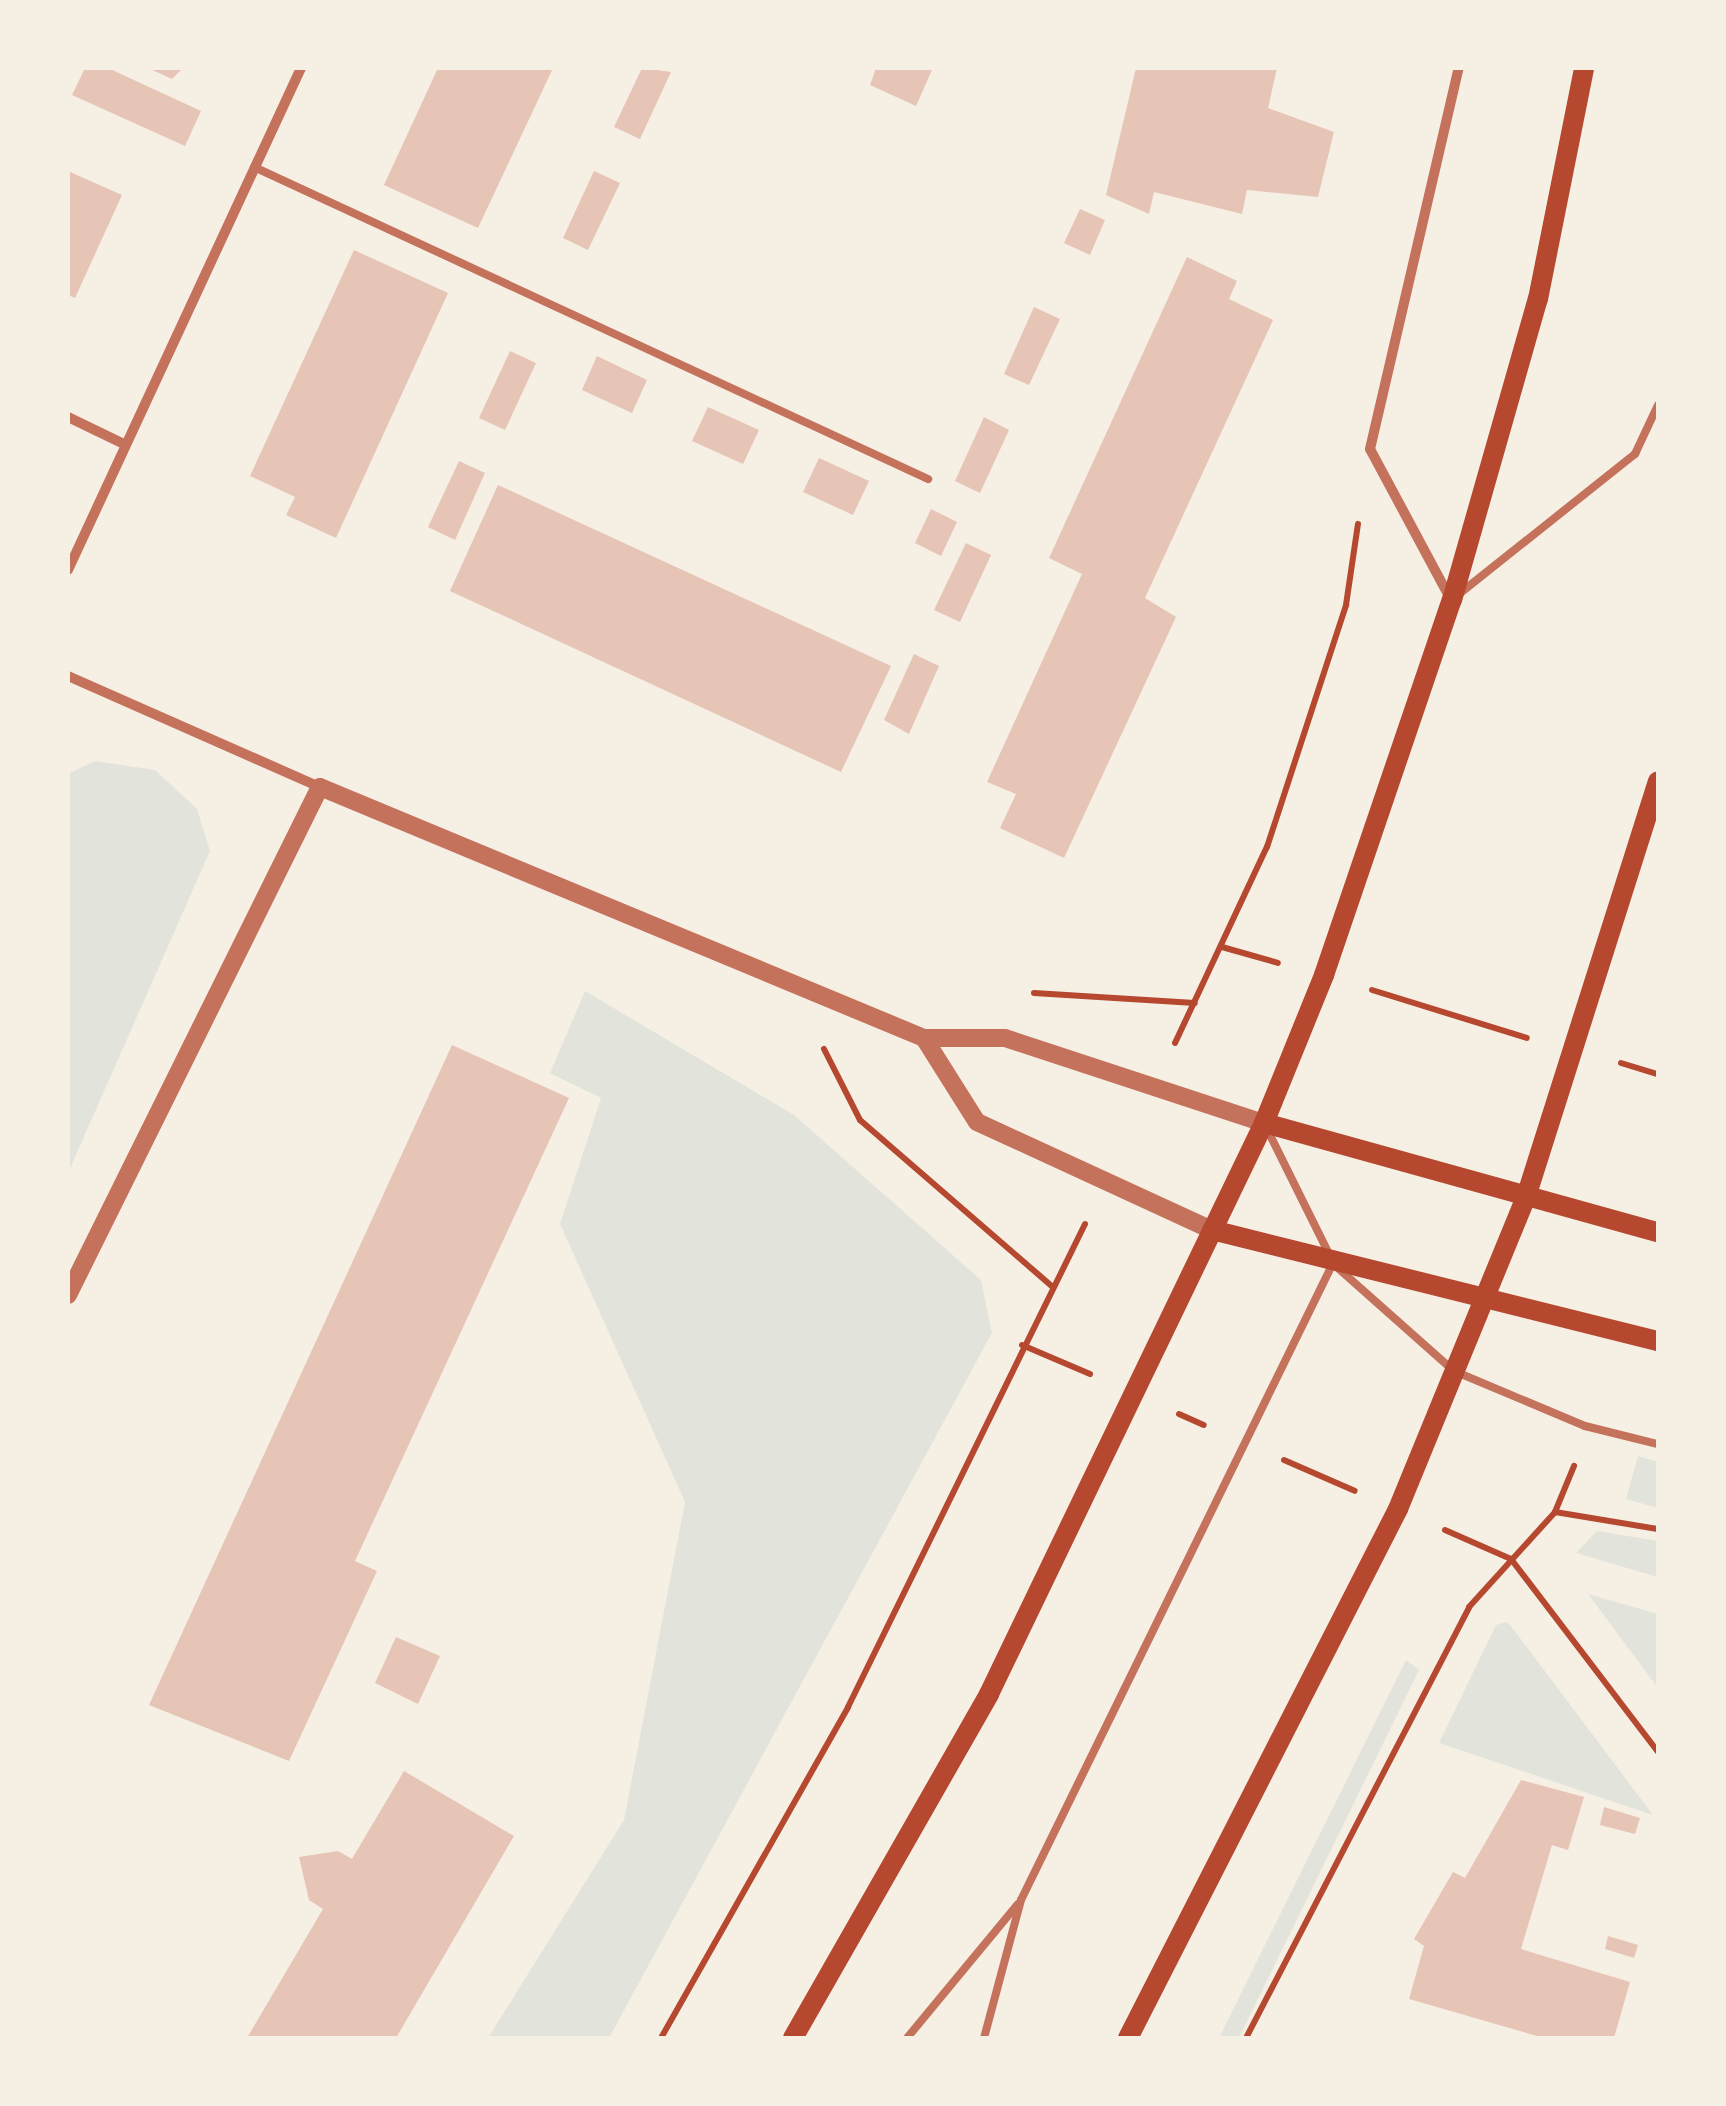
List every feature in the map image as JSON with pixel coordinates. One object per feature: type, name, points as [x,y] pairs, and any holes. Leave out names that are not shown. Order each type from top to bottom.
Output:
[{"type":"main road","points":[[793,2038],[989,1694],[1264,1123],[1324,975],[1452,600],[1538,300],[1584,68]]},
{"type":"main road","points":[[1128,2038],[1356,1601],[1487,1294],[1578,1051],[1658,781]]},
{"type":"main road","points":[[1264,1123],[1658,1232]]},
{"type":"main road","points":[[1212,1230],[1333,1263],[1487,1294],[1658,1340]]},
{"type":"street","points":[[68,570],[301,68]]},
{"type":"street","points":[[1452,600],[1370,449],[1459,68]]},
{"type":"street","points":[[68,417],[124,444]]},
{"type":"street","points":[[68,676],[320,787],[788,977],[924,1038],[1006,1038],[1264,1123]]},
{"type":"street","points":[[68,1296],[320,787]]},
{"type":"street","points":[[924,1038],[977,1122],[1212,1230]]},
{"type":"lane","points":[[254,167],[928,479]]},
{"type":"lane","points":[[1452,600],[1634,454],[1658,405]]},
{"type":"lane","points":[[1264,1123],[1333,1263],[1454,1371],[1585,1426],[1658,1444]]},
{"type":"lane","points":[[984,2038],[1021,1900],[1333,1263]]},
{"type":"lane","points":[[908,2038],[1021,1900]]},
{"type":"path","points":[[1196,1003],[1268,847],[1346,605],[1370,449]]},
{"type":"path","points":[[1222,948],[1658,1074]]},
{"type":"path","points":[[788,977],[860,1120],[1053,1287]]},
{"type":"path","points":[[661,2038],[848,1707],[1022,1345]]},
{"type":"path","points":[[1554,1512],[1658,1530]]},
{"type":"path","points":[[1246,2038],[1470,1606],[1511,1559],[1658,1752]]},
{"type":"shaded area","points":[[95,761],[155,770],[197,809],[210,851],[68,1173],[68,774]]},
{"type":"shaded area","points":[[585,991],[794,1115],[981,1280],[992,1333],[609,2038],[488,2038],[624,1820],[685,1502],[560,1224],[601,1098],[550,1073]]},
{"type":"shaded area","points":[[1638,1456],[1658,1462],[1658,1508],[1626,1499]]},
{"type":"shaded area","points":[[1597,1531],[1658,1541],[1658,1577],[1576,1553]]},
{"type":"shaded area","points":[[1588,1594],[1658,1614],[1658,1688]]},
{"type":"shaded area","points":[[1507,1622],[1653,1815],[1439,1743],[1496,1625]]},
{"type":"shaded area","points":[[1406,1660],[1419,1670],[1239,2038],[1219,2038]]},
{"type":"building","points":[[85,68],[108,68],[201,111],[185,146],[72,95]]},
{"type":"building","points":[[148,68],[183,68],[172,79]]},
{"type":"building","points":[[438,68],[553,68],[478,228],[384,185]]},
{"type":"building","points":[[642,68],[671,72],[640,139],[614,127]]},
{"type":"building","points":[[876,68],[932,70],[916,106],[870,85]]},
{"type":"building","points":[[1136,68],[1277,68],[1268,108],[1334,132],[1318,197],[1247,190],[1242,214],[1154,192],[1149,214],[1106,195]]},
{"type":"building","points":[[68,171],[122,195],[75,298],[68,295]]},
{"type":"building","points":[[594,171],[620,183],[588,250],[563,238]]},
{"type":"building","points":[[1080,209],[1105,220],[1090,255],[1064,243]]},
{"type":"building","points":[[354,250],[448,293],[336,538],[286,515],[295,497],[250,476]]},
{"type":"building","points":[[1187,257],[1237,281],[1229,299],[1273,320],[1145,598],[1176,617],[1064,858],[1000,828],[1016,794],[987,782],[1082,574],[1049,558]]},
{"type":"building","points":[[1034,307],[1060,319],[1029,385],[1004,374]]},
{"type":"building","points":[[510,351],[536,363],[505,430],[479,418]]},
{"type":"building","points":[[597,356],[647,380],[632,413],[582,390]]},
{"type":"building","points":[[708,407],[759,430],[743,464],[692,441]]},
{"type":"building","points":[[984,417],[1009,430],[980,493],[955,481]]},
{"type":"building","points":[[819,458],[869,481],[853,515],[803,492]]},
{"type":"building","points":[[459,461],[485,473],[455,540],[428,527]]},
{"type":"building","points":[[498,485],[891,666],[841,772],[450,591]]},
{"type":"building","points":[[931,509],[957,522],[941,556],[915,543]]},
{"type":"building","points":[[966,543],[991,555],[960,622],[934,610]]},
{"type":"building","points":[[914,654],[939,666],[909,734],[884,720]]},
{"type":"building","points":[[452,1045],[569,1098],[355,1561],[377,1571],[289,1761],[149,1705]]},
{"type":"building","points":[[396,1637],[440,1656],[418,1704],[375,1683]]},
{"type":"building","points":[[404,1771],[514,1836],[396,2038],[247,2038],[323,1909],[309,1900],[299,1857],[338,1851],[352,1859]]},
{"type":"building","points":[[1521,1780],[1584,1797],[1568,1850],[1552,1845],[1521,1949],[1630,1982],[1614,2038],[1544,2038],[1409,1999],[1424,1946],[1414,1939],[1453,1872],[1465,1878]]},
{"type":"building","points":[[1604,1807],[1640,1818],[1635,1834],[1600,1825]]},
{"type":"building","points":[[1608,1936],[1638,1945],[1634,1958],[1605,1949]]}]
